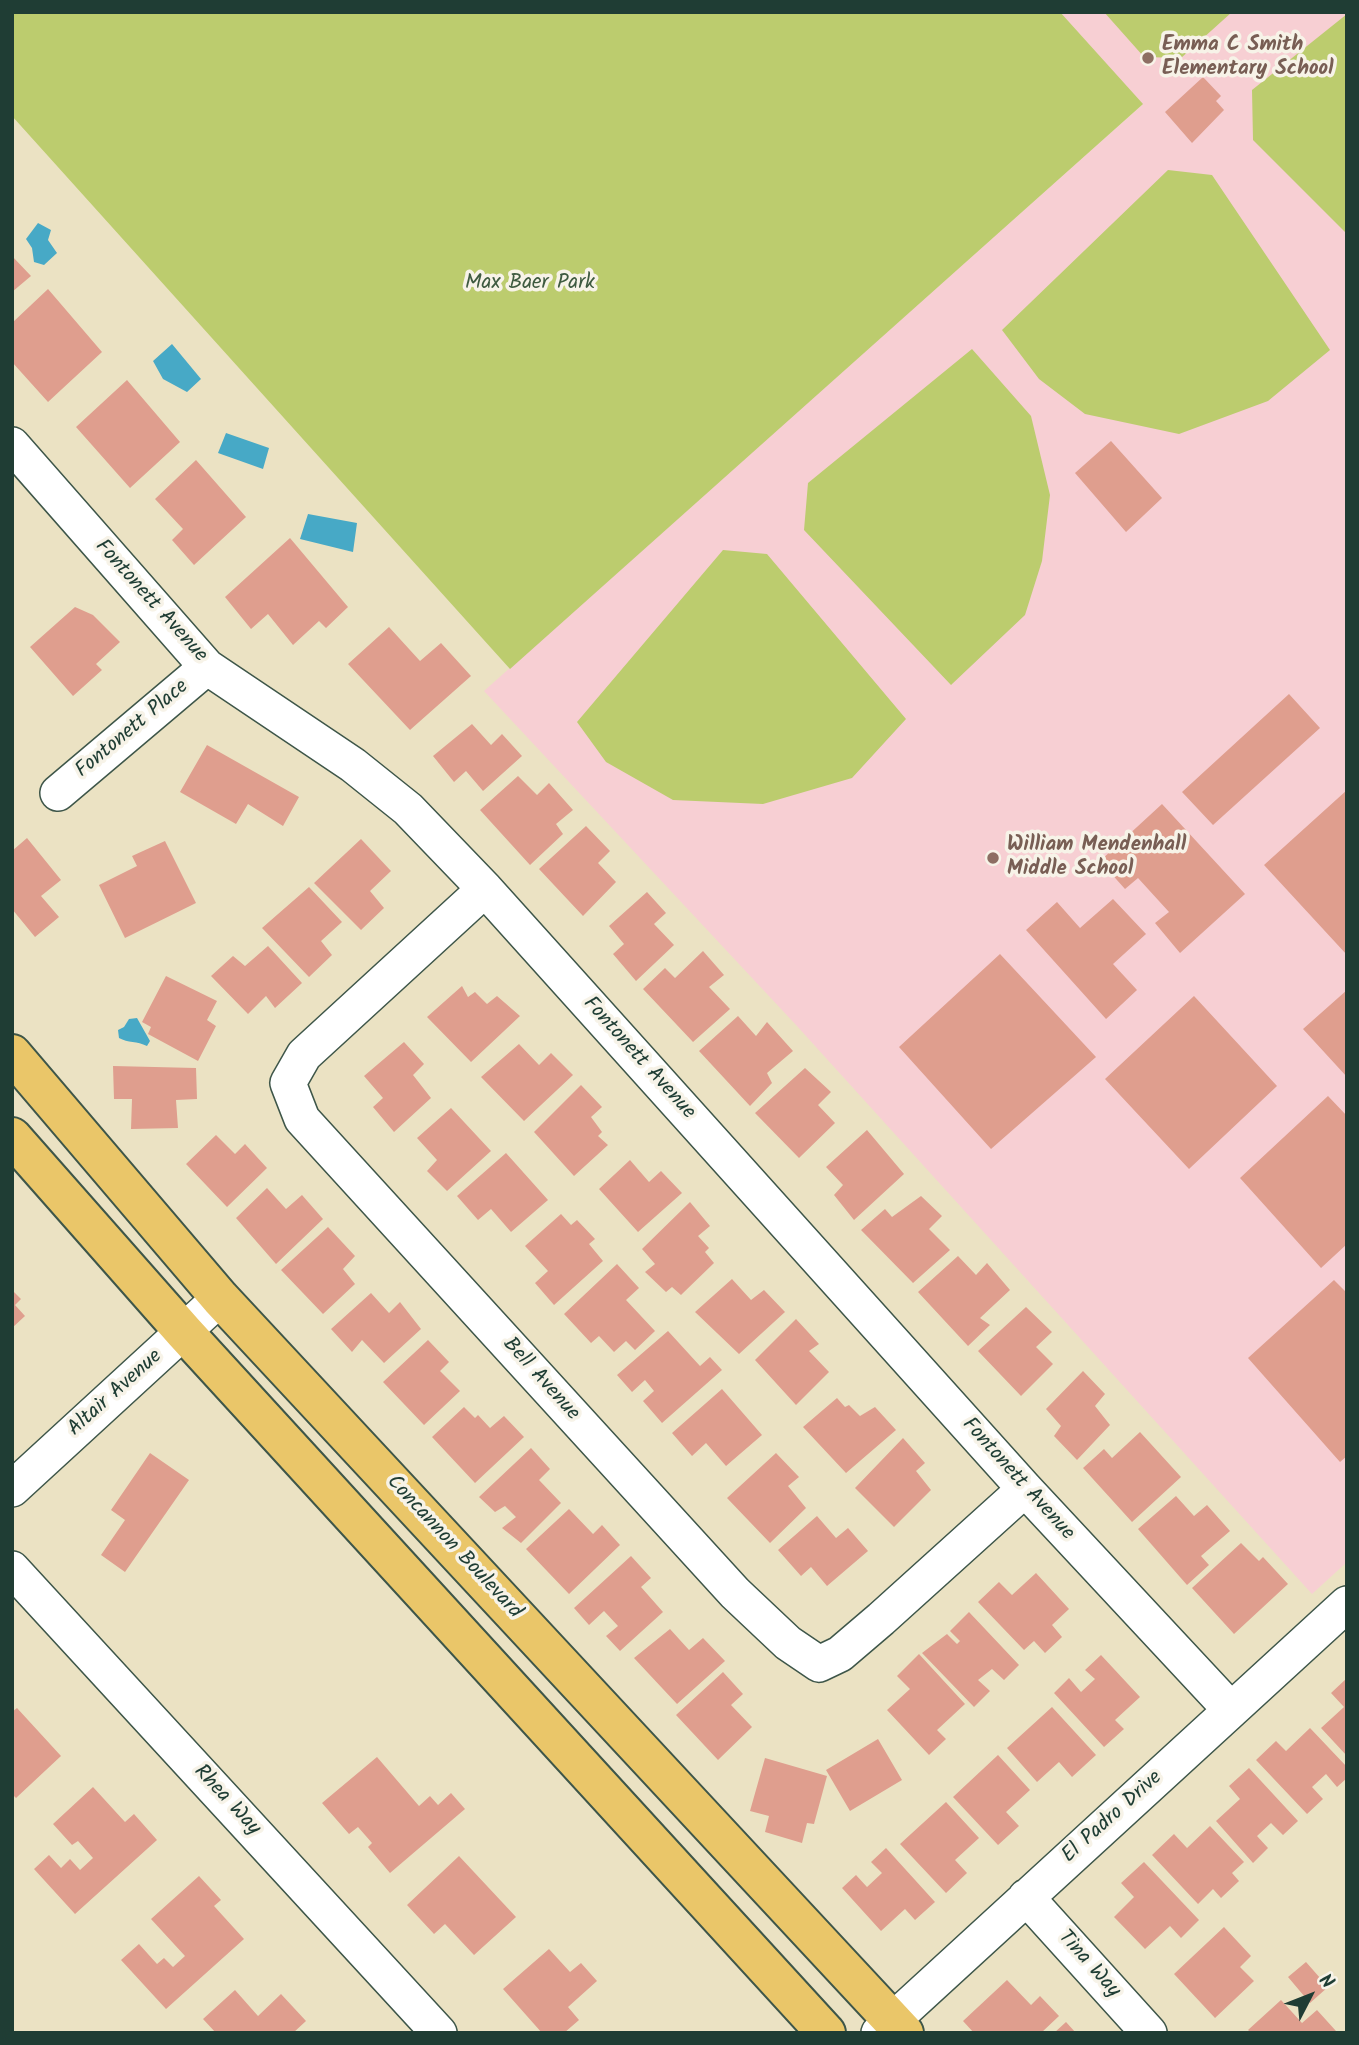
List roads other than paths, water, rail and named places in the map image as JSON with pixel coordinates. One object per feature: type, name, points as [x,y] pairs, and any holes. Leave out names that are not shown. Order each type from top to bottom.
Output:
[{"type":"main road","name":"Concannon Boulevard","points":[[12,1054],[220,1298],[892,2029]]},
{"type":"main road","points":[[12,1137],[184,1332],[826,2033]]},
{"type":"street","name":"Fontonett Avenue","points":[[12,446],[207,667],[353,765],[399,802],[485,889],[1025,1489],[1231,1710]]},
{"type":"street","name":"Fontonett Place","points":[[58,793],[207,667]]},
{"type":"street","name":"Bell Avenue","points":[[485,889],[304,1055],[288,1083],[302,1119],[735,1593],[788,1643],[820,1664],[840,1654],[1025,1489]]},
{"type":"street","name":"Altair Avenue","points":[[12,1489],[220,1298]]},
{"type":"street","name":"Rhea Way","points":[[12,1569],[439,2033]]},
{"type":"street","name":"El Padro Drive","points":[[892,2029],[1026,1897],[1347,1604]]},
{"type":"street","name":"Tina Way","points":[[1026,1897],[1149,2033]]},
{"type":"water","points":[[38,223],[51,230],[48,240],[57,253],[44,265],[34,262],[32,248],[26,239]]},
{"type":"water","points":[[172,344],[201,379],[187,392],[163,379],[153,361]]},
{"type":"water","points":[[226,433],[269,448],[263,469],[218,453]]},
{"type":"water","points":[[308,514],[357,523],[353,552],[300,539]]},
{"type":"water","points":[[137,1018],[150,1041],[147,1046],[119,1038],[118,1030],[124,1027],[129,1019]]},
{"type":"place","name":"Emma C Smith Elementary School","points":[[1148,58]]},
{"type":"place","name":"William Mendenhall Middle School","points":[[993,858]]},
{"type":"park label","name":"Max Baer Park","points":[[530,284]]}]
